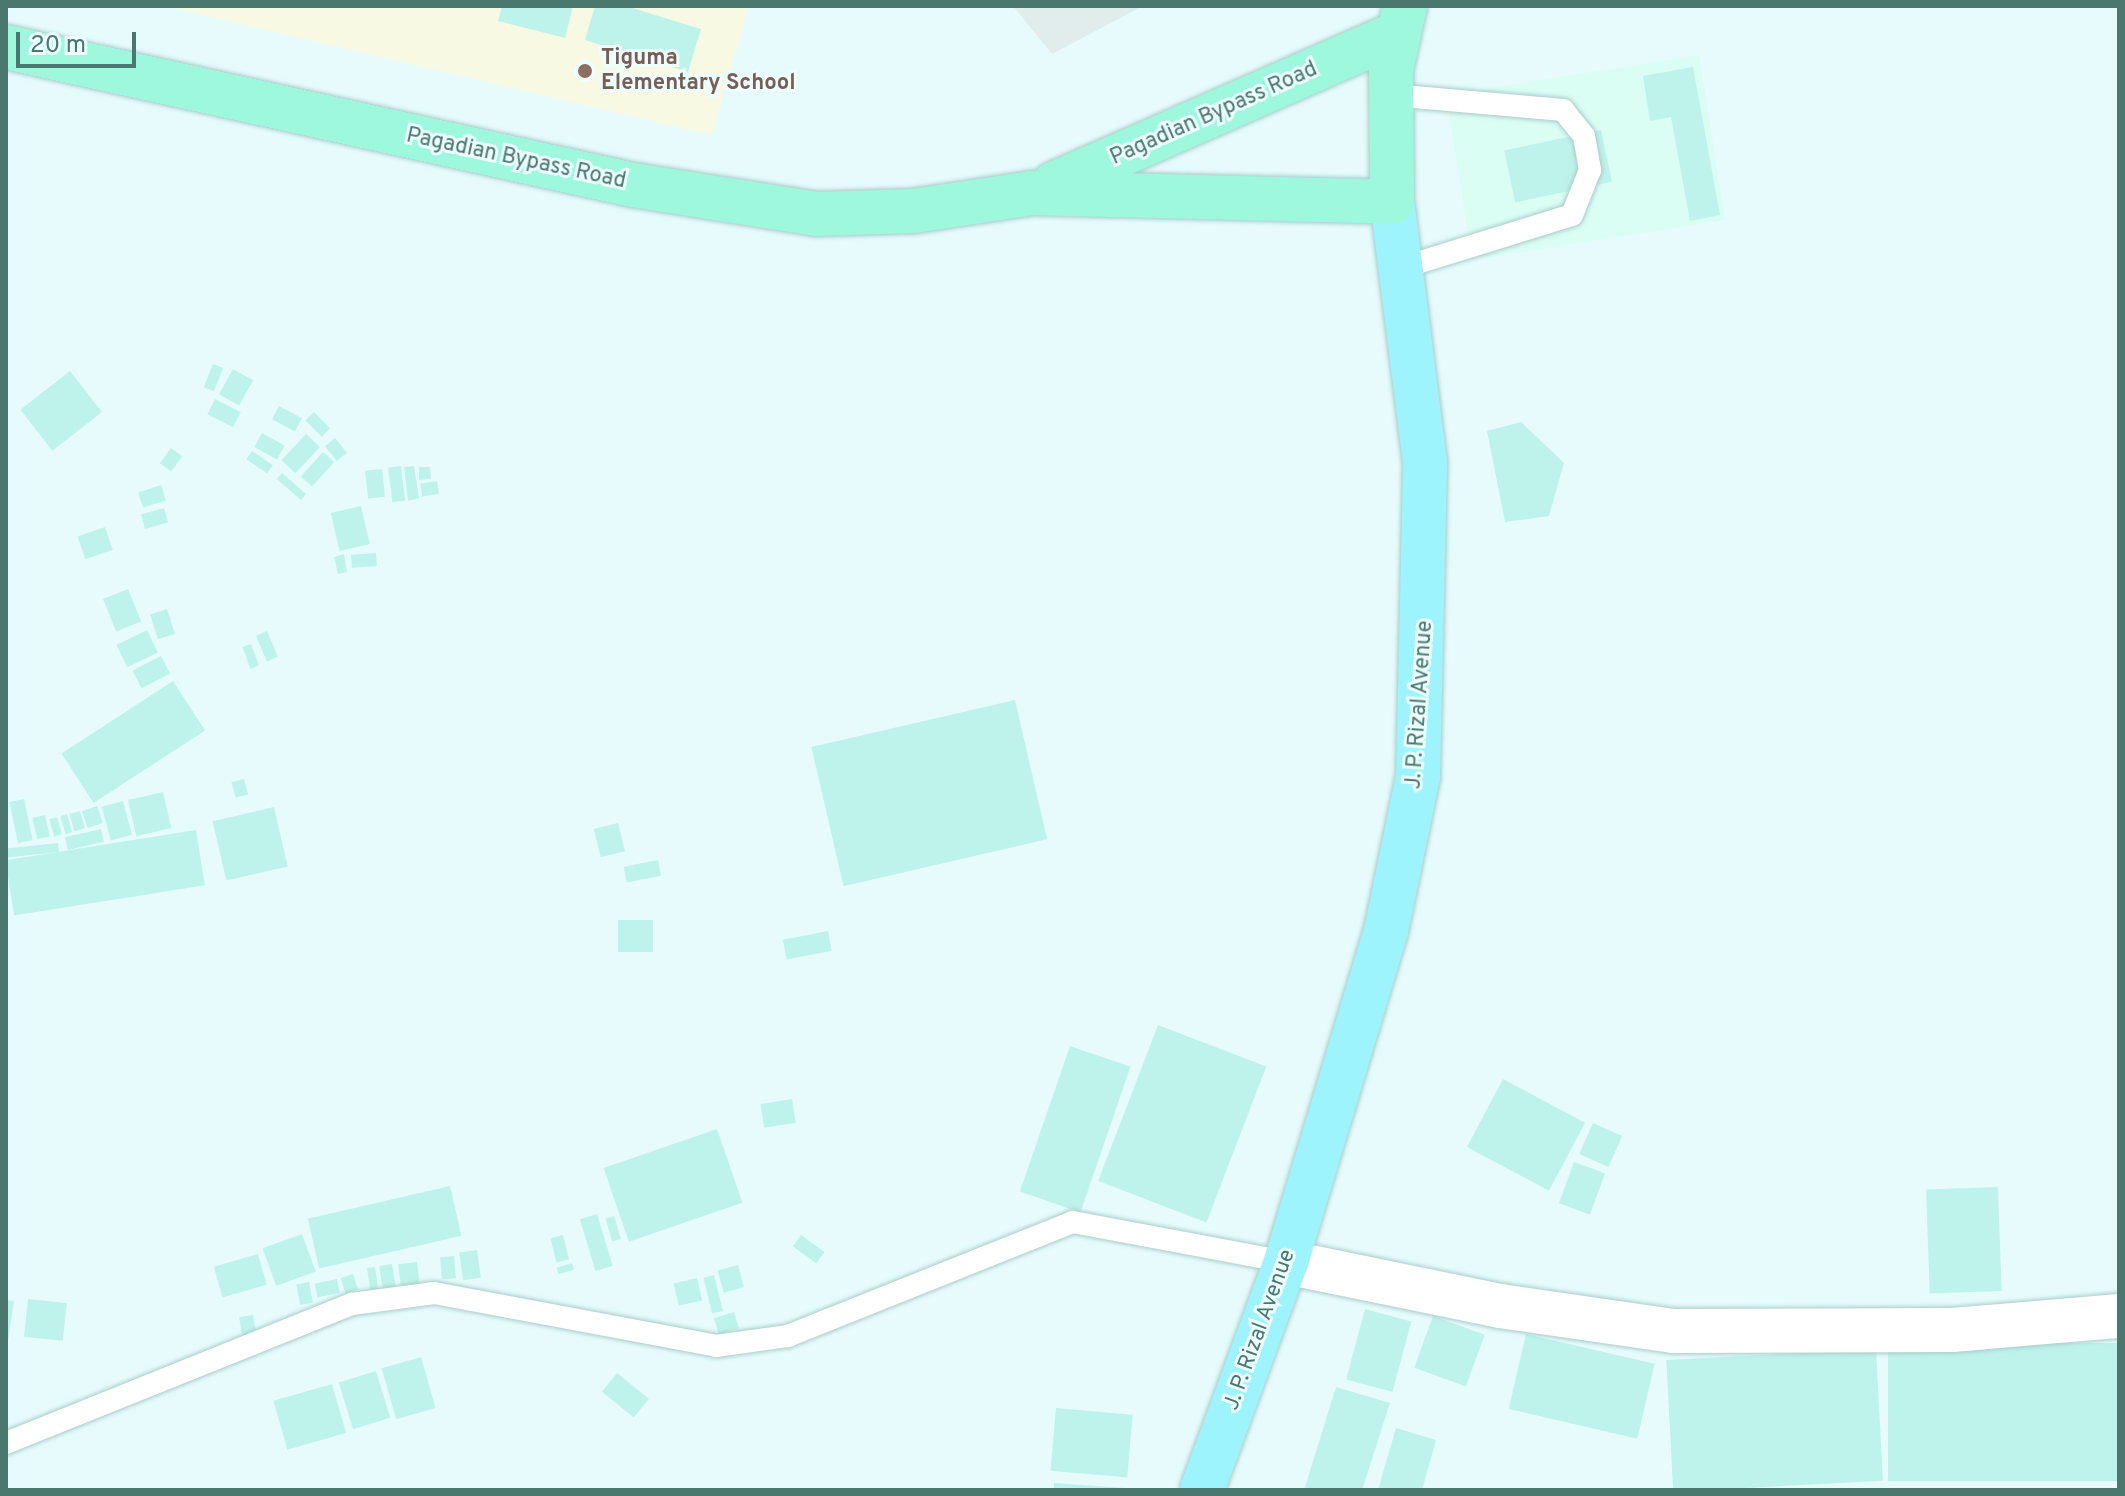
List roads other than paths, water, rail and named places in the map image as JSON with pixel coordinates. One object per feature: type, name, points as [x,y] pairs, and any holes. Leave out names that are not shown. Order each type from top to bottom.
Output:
[{"type":"highway","name":"J. P. Rizal Avenue","points":[[1392,202],[1391,95],[1401,20]]},
{"type":"highway","name":"Pagadian Bypass Road","points":[[1031,193],[1401,20]]},
{"type":"highway","name":"Pagadian Bypass Road","points":[[6,47],[725,203],[865,215],[1031,193],[1392,202]]},
{"type":"main road","name":"J. P. Rizal Avenue","points":[[1202,1490],[1286,1262],[1386,931],[1418,777],[1425,462],[1392,202]]},
{"type":"street","points":[[1286,1262],[1673,1331],[1952,1330],[2119,1316]]},
{"type":"lane","points":[[1391,95],[1563,110],[1584,136],[1590,170],[1572,215],[1401,268]]},
{"type":"lane","points":[[6,1443],[352,1304],[434,1293],[716,1346],[788,1336],[1073,1222],[1286,1262]]},
{"type":"place","name":"Tiguma Elementary School","points":[[585,71]]}]
